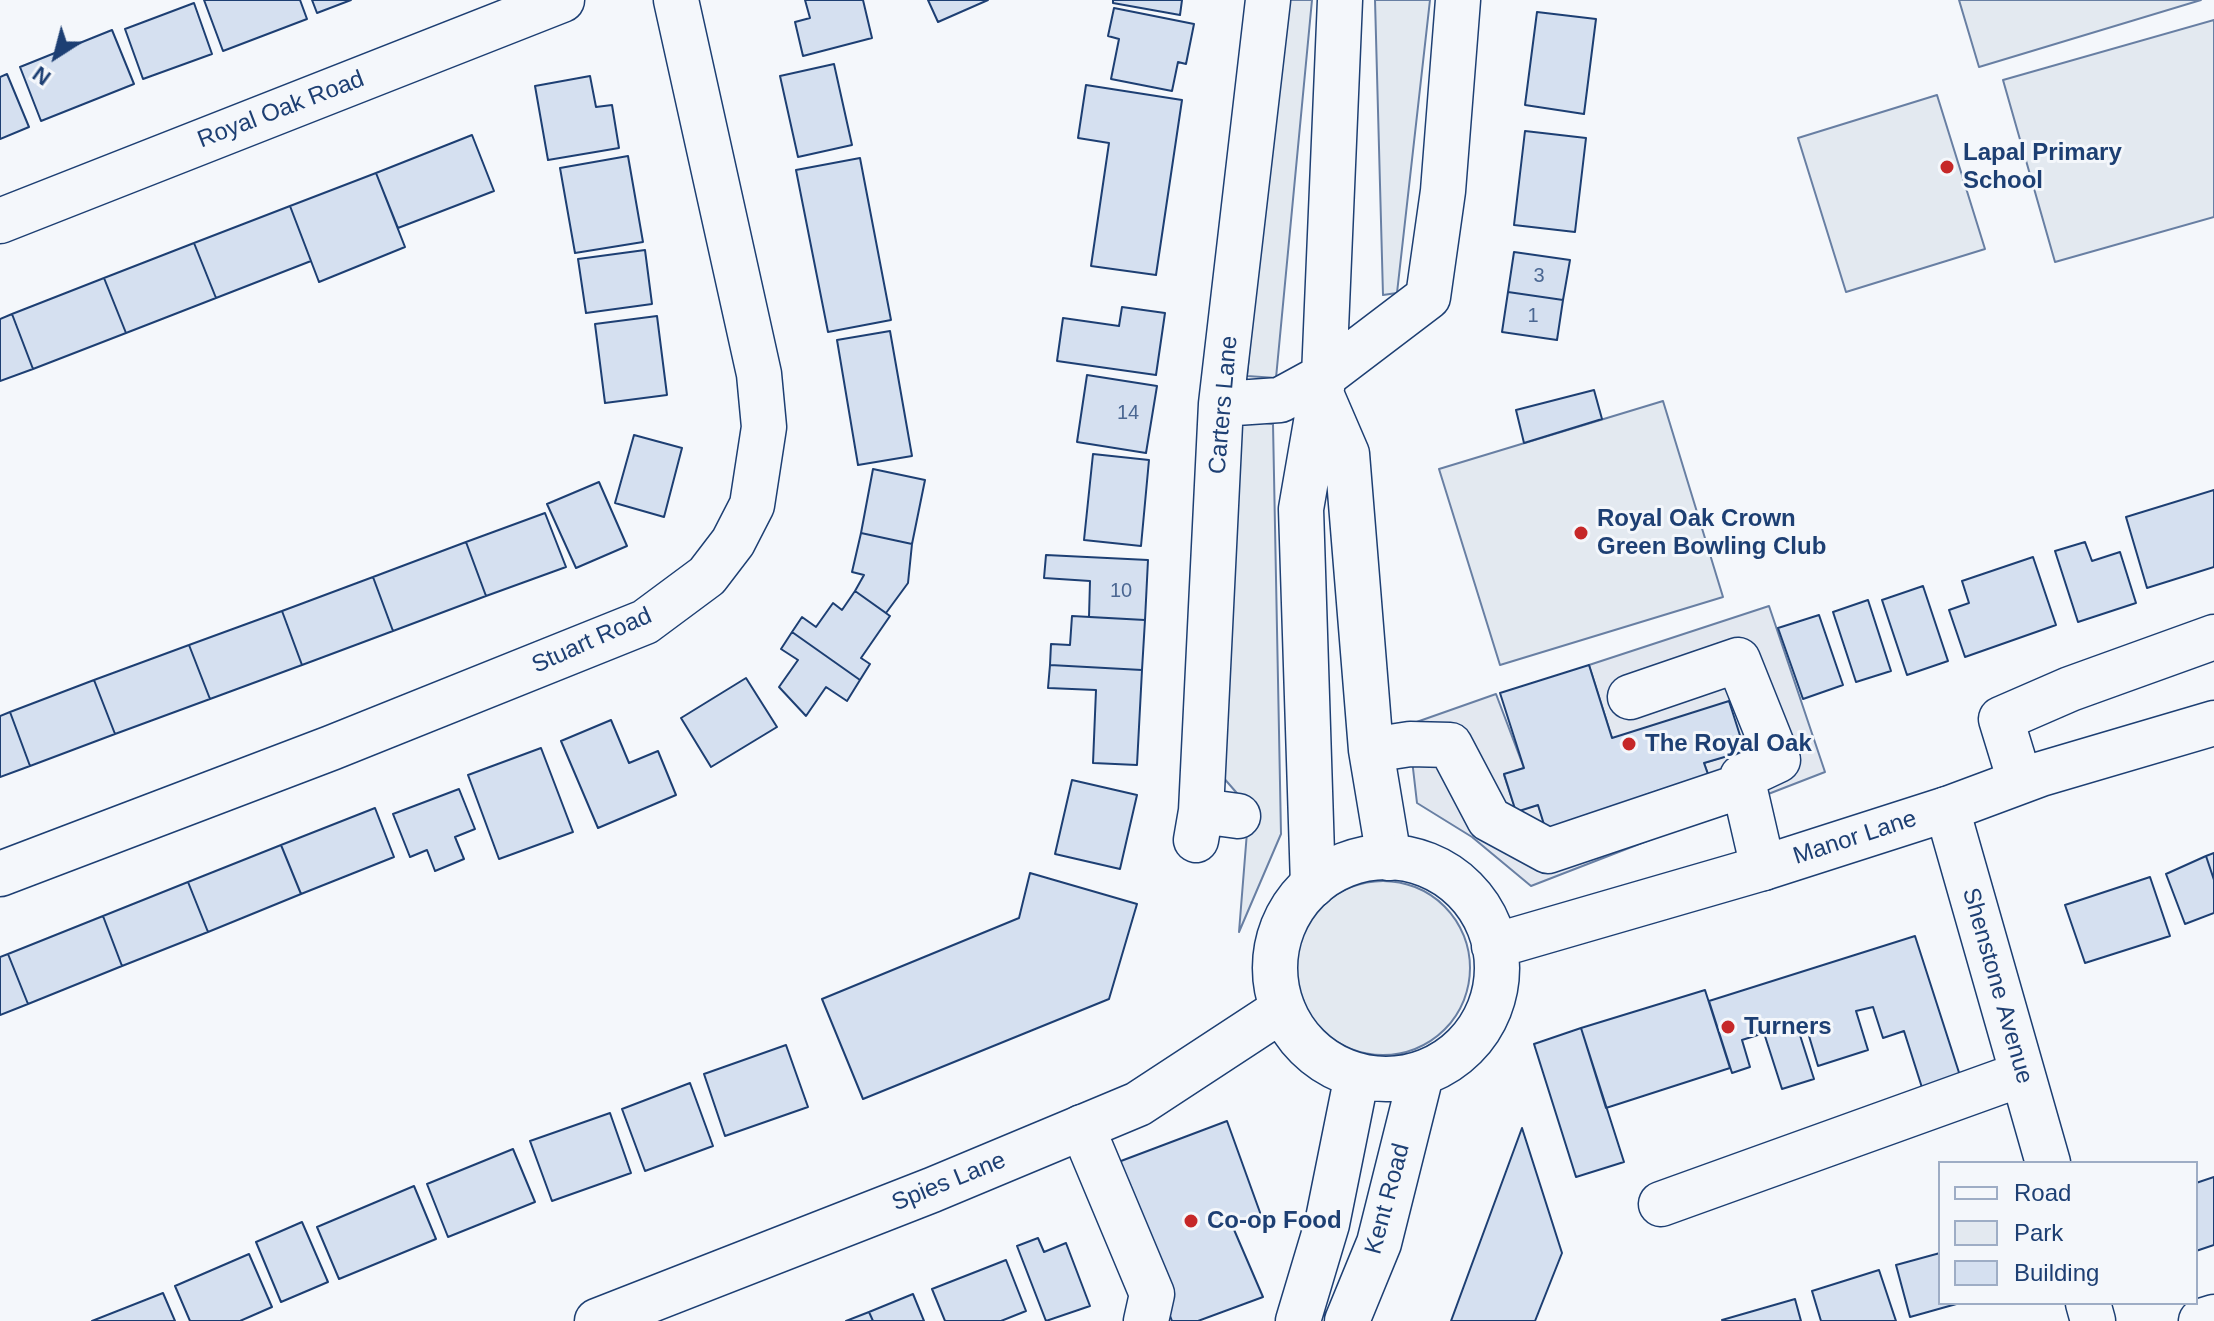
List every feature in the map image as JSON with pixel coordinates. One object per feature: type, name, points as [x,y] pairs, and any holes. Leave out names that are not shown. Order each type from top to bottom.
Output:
[{"type":"street","name":"Royal Oak Road","points":[[0,221],[562,0]]},
{"type":"street","name":"Stuart Road","points":[[0,874],[331,748],[645,622],[707,576],[733,542],[752,505],[764,427],[759,374],[676,0]]},
{"type":"street","name":"Carters Lane","points":[[1212,822],[1221,404],[1268,0]]},
{"type":"street","points":[[1313,885],[1301,509],[1323,386],[1340,0]]},
{"type":"street","points":[[1221,404],[1280,400],[1323,386],[1428,297],[1443,191],[1458,0]]},
{"type":"street","points":[[1323,386],[1347,454],[1371,750],[1389,858]]},
{"type":"street","points":[[2020,781],[2001,719],[2070,689],[2214,637]]},
{"type":"street","points":[[1630,697],[1738,660],[1778,760],[1742,777],[1763,868]]},
{"type":"street","name":"Manor Lane","points":[[1494,946],[1763,868],[1947,809],[2020,781],[2214,723]]},
{"type":"street","points":[[1371,750],[1410,744],[1450,745],[1489,819],[1548,851],[1744,785]]},
{"type":"street","name":"Shenstone Avenue","points":[[1947,809],[2047,1161]]},
{"type":"street","points":[[1389,858],[1426,865],[1457,884],[1480,911],[1494,946],[1496,982],[1492,1002],[1480,1026],[1455,1055],[1421,1075],[1389,1079],[1357,1075],[1318,1056],[1297,1033],[1283,1009],[1275,974],[1279,941],[1292,910],[1313,885],[1345,865],[1389,858]]},
{"type":"street","name":"Spies Lane","points":[[597,1321],[932,1190],[1138,1104],[1283,1009]]},
{"type":"street","points":[[1661,1204],[2022,1074]]},
{"type":"street","points":[[1298,1321],[1327,1224],[1357,1075]]},
{"type":"street","name":"Kent Road","points":[[1347,1321],[1379,1243],[1421,1075]]},
{"type":"street","points":[[1082,1127],[1152,1294],[1146,1321]]},
{"type":"street","points":[[2201,1321],[2214,1317]]},
{"type":"green space","points":[[1282,0],[1312,0],[1276,378],[1247,376]]},
{"type":"green space","points":[[1375,0],[1430,0],[1397,293],[1383,295]]},
{"type":"green space","points":[[1959,0],[2201,0],[1979,67]]},
{"type":"green space","points":[[2214,20],[2214,217],[2055,262],[2003,80]]},
{"type":"green space","points":[[1937,95],[1985,249],[1846,292],[1798,138]]},
{"type":"green space","name":"Royal Oak Crown Green Bowling Club","points":[[1663,401],[1723,597],[1500,665],[1439,469]]},
{"type":"green space","points":[[1232,419],[1273,424],[1281,834],[1239,932],[1249,807],[1222,776]]},
{"type":"green space","points":[[1383,881],[1416,888],[1444,907],[1463,935],[1470,968],[1463,1001],[1444,1029],[1416,1048],[1383,1055],[1350,1048],[1322,1029],[1303,1001],[1296,968],[1303,935],[1322,907],[1350,888]]},
{"type":"shaded area","points":[[1769,606],[1825,772],[1531,886],[1472,837],[1417,803],[1408,725],[1496,694],[1524,768],[1504,775],[1516,811],[1538,805],[1547,831],[1710,779],[1704,763],[1745,750],[1612,738],[1589,665]]},
{"type":"building","points":[[204,0],[300,0],[307,19],[223,51]]},
{"type":"building","points":[[312,0],[351,0],[317,13]]},
{"type":"building","points":[[805,0],[863,0],[872,38],[803,56],[795,22],[810,18]]},
{"type":"building","points":[[928,0],[988,0],[938,22]]},
{"type":"building","points":[[1113,0],[1182,0],[1180,15],[1113,3]]},
{"type":"building","points":[[194,3],[212,54],[143,79],[125,29]]},
{"type":"building","points":[[1114,8],[1194,24],[1186,64],[1178,62],[1172,91],[1111,79],[1119,39],[1108,36]]},
{"type":"building","points":[[1537,12],[1596,19],[1584,114],[1525,105]]},
{"type":"building","points":[[112,30],[134,84],[41,121],[20,67]]},
{"type":"building","points":[[834,64],[852,145],[798,157],[780,76]]},
{"type":"building","points":[[7,74],[29,127],[0,139],[0,77]]},
{"type":"building","points":[[590,76],[596,107],[612,105],[619,148],[548,160],[535,86]]},
{"type":"building","points":[[1086,85],[1182,100],[1156,275],[1091,266],[1109,143],[1078,138]]},
{"type":"building","points":[[1525,131],[1586,138],[1575,232],[1514,225]]},
{"type":"building","points":[[472,135],[494,191],[398,228],[376,173]]},
{"type":"building","points":[[628,156],[643,242],[575,253],[560,168]]},
{"type":"building","points":[[860,158],[891,320],[828,332],[796,170]]},
{"type":"building","points":[[376,173],[405,247],[319,282],[290,206]]},
{"type":"building","points":[[290,206],[311,261],[216,298],[194,243]]},
{"type":"building","points":[[194,243],[216,298],[126,333],[104,278]]},
{"type":"building","points":[[645,250],[652,304],[586,313],[578,259]]},
{"type":"building","points":[[1514,252],[1570,260],[1563,300],[1508,292]]},
{"type":"building","points":[[104,278],[126,333],[33,369],[12,314]]},
{"type":"building","points":[[1508,292],[1563,300],[1557,340],[1502,332]]},
{"type":"building","points":[[1122,307],[1165,313],[1156,375],[1057,361],[1063,318],[1119,326]]},
{"type":"building","points":[[12,314],[33,369],[0,381],[0,319]]},
{"type":"building","points":[[657,316],[667,395],[605,403],[595,324]]},
{"type":"building","points":[[890,331],[912,456],[858,465],[837,340]]},
{"type":"building","points":[[1087,375],[1157,386],[1146,453],[1077,442]]},
{"type":"building","points":[[1594,390],[1602,419],[1524,443],[1516,410]]},
{"type":"building","points":[[634,435],[682,448],[664,517],[615,503]]},
{"type":"building","points":[[1093,454],[1149,460],[1141,546],[1084,540]]},
{"type":"building","points":[[873,469],[925,480],[912,544],[861,533]]},
{"type":"building","points":[[599,482],[627,546],[576,568],[547,504]]},
{"type":"building","points":[[2214,490],[2214,567],[2147,588],[2126,517]]},
{"type":"building","points":[[545,513],[566,567],[486,596],[466,542]]},
{"type":"building","points":[[861,533],[912,544],[908,583],[886,613],[855,591],[864,575],[852,572]]},
{"type":"building","points":[[466,542],[486,596],[393,631],[373,577]]},
{"type":"building","points":[[2085,542],[2092,561],[2120,552],[2136,603],[2078,622],[2055,551]]},
{"type":"building","points":[[1046,555],[1148,560],[1145,620],[1089,617],[1090,581],[1044,578]]},
{"type":"building","points":[[2033,557],[2056,625],[1965,657],[1949,610],[1969,603],[1962,581]]},
{"type":"building","points":[[373,577],[393,631],[302,665],[282,611]]},
{"type":"building","points":[[1923,586],[1948,661],[1907,675],[1882,600]]},
{"type":"building","points":[[855,591],[890,616],[861,658],[870,664],[860,680],[792,632],[802,617],[816,627],[833,603],[842,610]]},
{"type":"building","points":[[1868,600],[1891,671],[1856,682],[1833,612]]},
{"type":"building","points":[[282,611],[302,665],[210,699],[189,645]]},
{"type":"building","points":[[1819,615],[1843,685],[1803,699],[1778,628]]},
{"type":"building","points":[[1072,616],[1145,620],[1142,670],[1050,665],[1051,644],[1070,645]]},
{"type":"building","points":[[792,632],[860,680],[847,701],[826,687],[806,716],[779,687],[798,660],[781,649]]},
{"type":"building","points":[[189,645],[210,699],[115,734],[94,680]]},
{"type":"building","points":[[1050,665],[1142,670],[1137,765],[1093,763],[1096,690],[1048,688]]},
{"type":"building","name":"The Royal Oak","points":[[1589,665],[1612,738],[1729,701],[1745,751],[1704,763],[1710,780],[1546,831],[1538,805],[1516,812],[1504,774],[1524,768],[1500,693]]},
{"type":"building","points":[[746,678],[777,727],[711,767],[681,718]]},
{"type":"building","points":[[94,680],[115,734],[30,766],[10,712]]},
{"type":"building","points":[[10,712],[30,766],[0,777],[0,716]]},
{"type":"building","points":[[611,720],[629,763],[658,751],[676,795],[598,828],[561,741]]},
{"type":"building","points":[[541,748],[573,832],[499,859],[468,775]]},
{"type":"building","points":[[1072,780],[1137,795],[1120,869],[1055,854]]},
{"type":"building","points":[[459,789],[475,829],[455,837],[464,859],[435,871],[427,850],[410,857],[393,814]]},
{"type":"building","points":[[375,808],[394,857],[301,894],[281,845]]},
{"type":"building","points":[[281,845],[301,894],[208,932],[188,882]]},
{"type":"building","points":[[2214,853],[2214,880],[2206,856]]},
{"type":"building","points":[[2206,856],[2214,880],[2214,913],[2185,924],[2166,874]]},
{"type":"building","points":[[1030,873],[1137,904],[1109,999],[863,1099],[822,999],[1019,918]]},
{"type":"building","points":[[2150,877],[2170,936],[2085,963],[2065,905]]},
{"type":"building","points":[[188,882],[208,932],[122,966],[103,916]]},
{"type":"building","points":[[103,916],[122,966],[28,1004],[8,954]]},
{"type":"building","points":[[1915,936],[1963,1085],[1925,1097],[1904,1031],[1883,1038],[1873,1007],[1856,1011],[1868,1050],[1818,1066],[1806,1026],[1798,1029],[1814,1079],[1782,1089],[1764,1033],[1742,1040],[1750,1067],[1732,1073],[1709,1001]]},
{"type":"building","points":[[8,954],[28,1004],[0,1015],[0,957]]},
{"type":"building","points":[[1705,990],[1730,1068],[1606,1108],[1581,1028]]},
{"type":"building","points":[[1581,1028],[1624,1162],[1576,1177],[1534,1044]]},
{"type":"building","points":[[786,1045],[808,1107],[725,1136],[704,1074]]},
{"type":"building","points":[[690,1083],[713,1146],[645,1171],[622,1109]]},
{"type":"building","points":[[610,1113],[631,1173],[552,1201],[530,1141]]},
{"type":"building","name":"Co-op Food","points":[[1227,1121],[1262,1218],[1232,1225],[1263,1297],[1198,1321],[1172,1321],[1113,1164]]},
{"type":"building","points":[[1522,1128],[1562,1253],[1535,1321],[1451,1321]]},
{"type":"building","points":[[513,1149],[535,1202],[448,1237],[427,1184]]},
{"type":"building","points":[[2214,1177],[2214,1245],[2198,1250],[2198,1182]]},
{"type":"building","points":[[414,1186],[436,1239],[339,1279],[317,1227]]},
{"type":"building","points":[[302,1222],[328,1282],[281,1302],[256,1242]]},
{"type":"building","points":[[1038,1238],[1044,1252],[1066,1243],[1090,1306],[1046,1321],[1017,1246]]},
{"type":"building","points":[[249,1254],[272,1307],[240,1321],[190,1321],[175,1286]]},
{"type":"building","points":[[1938,1254],[1938,1305],[1953,1305],[1910,1317],[1896,1265]]},
{"type":"building","points":[[1006,1260],[1026,1311],[1001,1321],[945,1321],[932,1289]]},
{"type":"building","points":[[1879,1270],[1896,1321],[1821,1321],[1812,1291]]},
{"type":"building","points":[[163,1293],[175,1321],[92,1321]]},
{"type":"building","points":[[913,1294],[924,1321],[873,1321],[869,1312]]},
{"type":"building","points":[[1795,1299],[1801,1321],[1722,1320]]},
{"type":"building","points":[[869,1312],[873,1321],[846,1321]]},
{"type":"place","name":"Lapal Primary School","points":[[1947,167]]},
{"type":"place","name":"Royal Oak Crown Green Bowling Club","points":[[1581,533]]},
{"type":"place","name":"The Royal Oak","points":[[1629,744]]},
{"type":"place","name":"Turners","points":[[1728,1027]]},
{"type":"place","name":"Co-op Food","points":[[1191,1221]]}]
